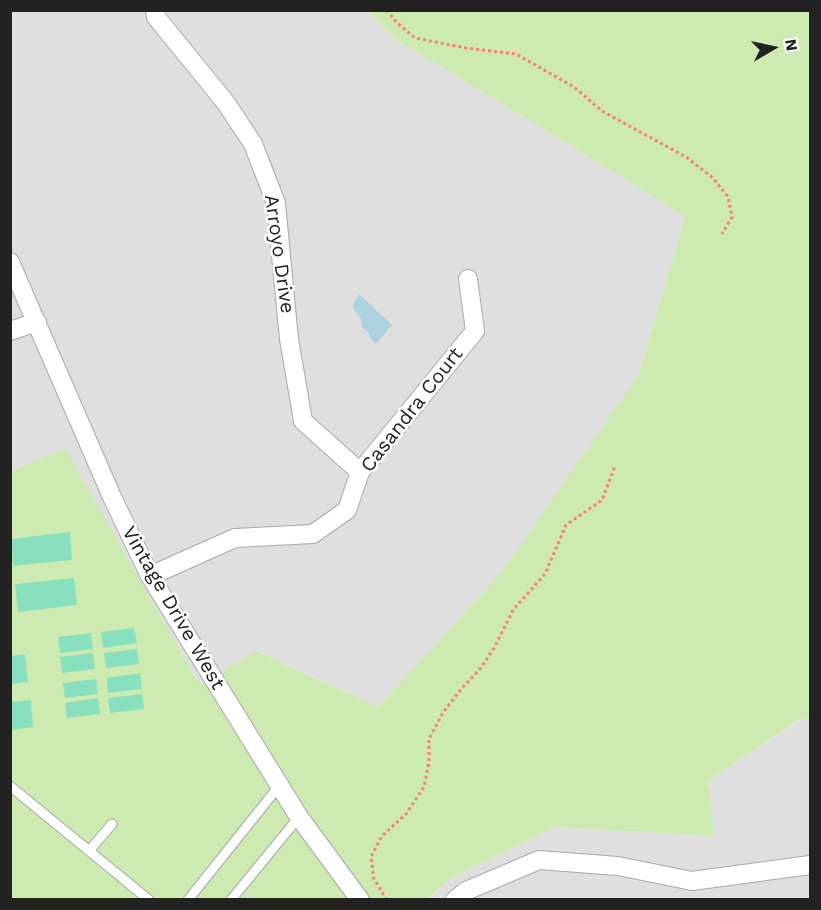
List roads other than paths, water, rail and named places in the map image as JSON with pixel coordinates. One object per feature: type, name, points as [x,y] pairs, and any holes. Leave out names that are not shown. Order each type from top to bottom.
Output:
[{"type":"street","name":"Arroyo Drive","points":[[155,10],[156,17],[226,103],[254,144],[276,203],[289,339],[303,421],[360,472]]},
{"type":"street","name":"Vintage Drive West","points":[[10,262],[112,497],[150,576],[299,817],[360,900]]},
{"type":"street","name":"Casandra Court","points":[[150,576],[235,538],[313,534],[347,510],[360,472],[475,330],[468,279]]},
{"type":"street","points":[[10,332],[37,322]]},
{"type":"street","points":[[455,900],[466,891],[539,860],[618,866],[692,881],[810,865]]},
{"type":"lane","points":[[10,786],[149,900]]},
{"type":"lane","points":[[188,900],[279,786]]},
{"type":"lane","points":[[231,900],[299,817]]},
{"type":"lane","points":[[89,851],[112,824]]},
{"type":"water","points":[[359,294],[392,325],[376,344],[362,327],[361,319],[353,307]]}]
